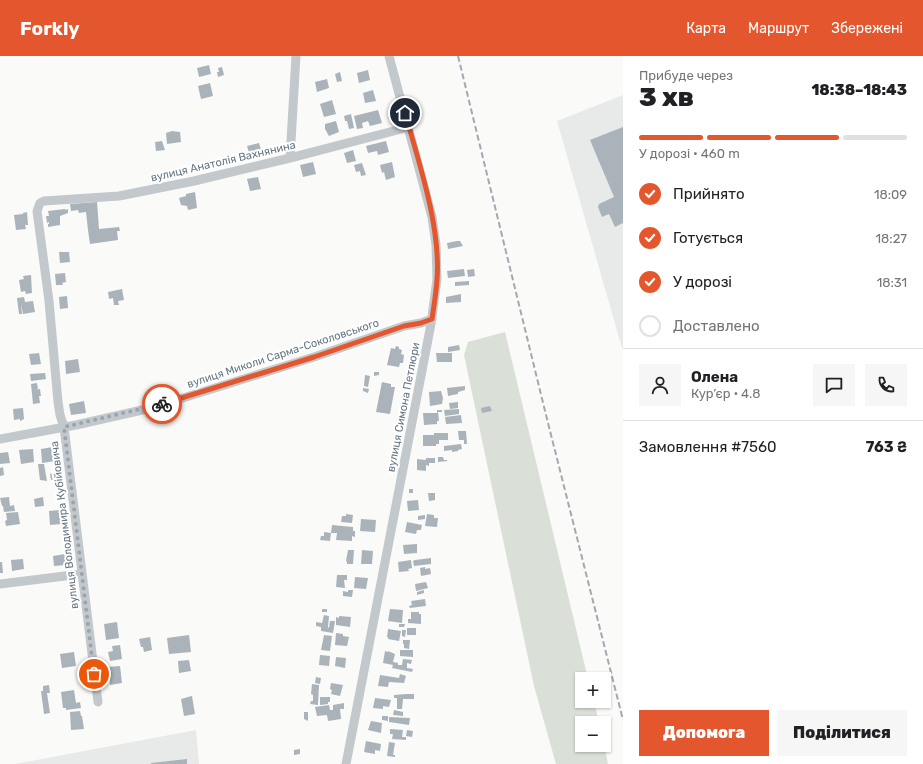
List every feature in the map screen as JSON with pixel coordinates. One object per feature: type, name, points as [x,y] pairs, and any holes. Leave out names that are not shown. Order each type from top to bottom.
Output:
[{"type":"street","points":[[290,158],[296,56]]},
{"type":"street","name":"вулиця Симона Петлюри","points":[[346,764],[432,319],[437,279],[436,245],[430,209],[389,56]]},
{"type":"street","name":"вулиця Анатолія Вахнянина","points":[[40,203],[52,200],[119,196],[194,181],[409,127]]},
{"type":"street","name":"вулиця Володимира Кубійовича","points":[[40,203],[37,210],[49,301],[58,402],[64,427],[98,702]]},
{"type":"street","name":"вулиця Миколи Сарма-Соколовського","points":[[0,439],[151,408],[314,357],[404,326],[421,323],[432,319]]},
{"type":"street","points":[[0,584],[81,574]]},
{"type":"shaded area","points":[[623,95],[623,348],[622,348],[557,121]]},
{"type":"shaded area","points":[[505,332],[586,672],[575,672],[575,708],[596,708],[597,716],[575,716],[575,752],[606,752],[608,764],[556,764],[534,686],[464,355],[468,342]]},
{"type":"shaded area","points":[[196,730],[199,764],[15,764]]},
{"type":"building","points":[[209,65],[211,74],[199,77],[197,68]]},
{"type":"building","points":[[222,67],[224,75],[218,77],[218,68]]},
{"type":"building","points":[[368,70],[370,80],[359,83],[357,73]]},
{"type":"building","points":[[340,72],[342,81],[337,82],[335,74]]},
{"type":"building","points":[[327,79],[329,88],[317,92],[315,82]]},
{"type":"building","points":[[210,83],[213,96],[201,99],[198,86]]},
{"type":"building","points":[[373,90],[376,101],[365,103],[363,93]]},
{"type":"building","points":[[332,100],[336,114],[324,117],[320,104]]},
{"type":"building","points":[[378,110],[382,123],[370,126],[368,121],[362,123],[363,128],[357,129],[354,116]]},
{"type":"building","points":[[351,114],[354,128],[349,129],[344,116]]},
{"type":"building","points":[[336,121],[339,132],[329,136],[325,129],[325,124]]},
{"type":"building","points":[[623,127],[623,223],[615,227],[609,214],[602,217],[598,207],[599,204],[614,197],[590,140]]},
{"type":"building","points":[[172,131],[180,132],[181,142],[167,144],[166,133]]},
{"type":"building","points":[[162,141],[165,150],[156,151],[155,142]]},
{"type":"building","points":[[386,141],[389,152],[378,155],[377,151],[368,153],[366,146]]},
{"type":"building","points":[[259,143],[262,153],[250,156],[247,146]]},
{"type":"building","points":[[353,150],[356,161],[347,163],[344,153]]},
{"type":"building","points":[[313,162],[316,174],[303,177],[300,165]]},
{"type":"building","points":[[392,162],[395,177],[386,180],[380,165]]},
{"type":"building","points":[[362,163],[366,175],[361,176],[360,171],[356,172],[354,165]]},
{"type":"building","points":[[258,177],[261,189],[250,191],[247,179]]},
{"type":"building","points":[[195,192],[197,208],[188,210],[187,206],[181,205],[179,198],[186,196],[186,194]]},
{"type":"building","points":[[97,202],[99,229],[119,227],[120,231],[117,231],[118,240],[90,244],[86,212],[79,213],[78,210],[71,211],[70,204]]},
{"type":"building","points":[[68,209],[68,213],[60,216],[60,225],[48,227],[49,222],[47,223],[46,216],[49,216],[48,211]]},
{"type":"building","points":[[27,212],[28,225],[25,225],[26,229],[16,230],[14,215]]},
{"type":"building","points":[[460,241],[463,246],[448,249],[447,243]]},
{"type":"building","points":[[59,252],[69,252],[70,262],[60,263]]},
{"type":"building","points":[[464,269],[465,276],[448,278],[447,271]]},
{"type":"building","points":[[474,269],[475,276],[468,277],[467,270]]},
{"type":"building","points":[[65,273],[66,282],[62,283],[63,285],[56,285],[55,274]]},
{"type":"building","points":[[31,275],[32,293],[26,294],[25,291],[21,292],[19,280],[24,279],[23,276]]},
{"type":"building","points":[[469,281],[469,285],[455,286],[455,282]]},
{"type":"building","points":[[122,289],[124,300],[118,301],[119,305],[114,305],[113,298],[109,299],[108,292]]},
{"type":"building","points":[[461,294],[461,302],[446,303],[446,297]]},
{"type":"building","points":[[67,296],[68,308],[60,309],[59,297]]},
{"type":"building","points":[[24,297],[25,302],[33,301],[35,312],[23,314],[21,304],[22,314],[19,314],[17,298]]},
{"type":"building","points":[[459,345],[460,350],[448,352],[448,347]]},
{"type":"building","points":[[396,346],[402,350],[401,354],[404,355],[403,363],[400,363],[399,367],[387,365],[391,348],[395,349]]},
{"type":"building","points":[[39,353],[41,364],[31,365],[29,354]]},
{"type":"building","points":[[436,353],[452,353],[452,362],[437,362]]},
{"type":"building","points":[[78,359],[80,372],[66,374],[65,361]]},
{"type":"building","points":[[374,372],[379,372],[379,375],[374,376]]},
{"type":"building","points":[[45,373],[46,379],[31,381],[30,374]]},
{"type":"building","points":[[365,375],[370,376],[368,387],[364,386]]},
{"type":"building","points":[[382,382],[391,384],[391,387],[395,387],[390,414],[376,412]]},
{"type":"building","points":[[37,383],[38,389],[34,390],[40,389],[40,403],[33,404],[31,384]]},
{"type":"building","points":[[465,386],[465,390],[458,392],[458,394],[448,396],[447,388]]},
{"type":"building","points":[[363,388],[369,389],[368,393],[363,391]]},
{"type":"building","points":[[441,391],[443,398],[442,404],[430,406],[429,392]]},
{"type":"building","points":[[84,401],[86,413],[71,415],[69,404]]},
{"type":"building","points":[[458,402],[458,408],[450,409],[449,403]]},
{"type":"building","points":[[490,406],[492,411],[482,413],[481,408]]},
{"type":"building","points":[[23,408],[24,419],[20,421],[20,419],[14,420],[13,409]]},
{"type":"building","points":[[459,409],[459,414],[445,416],[444,410]]},
{"type":"building","points":[[437,410],[442,410],[442,412],[438,412],[439,421],[437,421],[437,424],[424,425],[423,413],[437,413]]},
{"type":"building","points":[[461,415],[462,423],[446,424],[445,417]]},
{"type":"building","points":[[458,431],[466,431],[467,444],[464,444],[464,440],[459,440]]},
{"type":"building","points":[[434,433],[448,433],[448,440],[439,440],[439,444],[436,444],[436,446],[423,446],[423,435],[434,435]]},
{"type":"building","points":[[461,444],[462,449],[458,451],[444,451],[444,446]]},
{"type":"building","points":[[53,447],[55,461],[42,463],[41,449]]},
{"type":"building","points":[[33,449],[34,462],[21,464],[19,450]]},
{"type":"building","points":[[8,452],[10,463],[0,464],[0,453]]},
{"type":"building","points":[[438,457],[443,457],[444,460],[447,461],[438,462]]},
{"type":"building","points":[[426,458],[435,458],[435,463],[429,463],[429,466],[426,465],[426,471],[417,470],[417,459],[426,460]]},
{"type":"building","points":[[38,464],[44,464],[47,481],[40,480]]},
{"type":"building","points":[[3,467],[4,475],[0,476],[0,468]]},
{"type":"building","points":[[54,473],[56,479],[51,480],[50,474]]},
{"type":"building","points":[[59,473],[59,479],[56,479],[55,474]]},
{"type":"building","points":[[409,489],[413,489],[413,493],[409,493]]},
{"type":"building","points":[[428,493],[435,493],[435,500],[429,501]]},
{"type":"building","points":[[9,497],[10,506],[14,505],[15,511],[4,512],[0,498]]},
{"type":"building","points":[[43,497],[44,506],[35,507],[34,499]]},
{"type":"building","points":[[418,500],[419,510],[408,511],[407,501]]},
{"type":"building","points":[[60,510],[62,524],[50,525],[49,511]]},
{"type":"building","points":[[18,512],[20,524],[6,526],[6,513]]},
{"type":"building","points":[[346,514],[353,515],[352,523],[341,522],[342,516],[346,516]]},
{"type":"building","points":[[427,514],[434,515],[434,518],[438,518],[437,527],[425,526]]},
{"type":"building","points":[[425,515],[425,519],[418,520],[418,516]]},
{"type":"building","points":[[361,519],[376,520],[375,532],[360,531]]},
{"type":"building","points":[[407,522],[422,525],[421,530],[417,530],[416,534],[405,532]]},
{"type":"building","points":[[332,525],[353,527],[355,537],[352,536],[352,541],[336,540],[337,533],[331,533]]},
{"type":"building","points":[[324,532],[331,533],[330,541],[320,540],[321,536],[324,536]]},
{"type":"building","points":[[417,544],[417,553],[404,554],[403,545]]},
{"type":"building","points":[[348,550],[354,550],[353,564],[347,564],[346,561]]},
{"type":"building","points":[[362,550],[373,551],[372,564],[361,564]]},
{"type":"building","points":[[65,554],[66,565],[54,566],[53,556]]},
{"type":"building","points":[[431,558],[431,564],[414,566],[413,561],[415,560]]},
{"type":"building","points":[[23,559],[24,569],[12,571],[11,560]]},
{"type":"building","points":[[411,560],[412,568],[408,569],[409,571],[399,572],[398,562]]},
{"type":"building","points":[[0,562],[2,562],[3,573],[0,573]]},
{"type":"building","points":[[425,567],[425,569],[430,568],[431,574],[421,576],[420,568]]},
{"type":"building","points":[[337,575],[347,575],[347,580],[344,580],[345,588],[336,587]]},
{"type":"building","points":[[355,577],[368,578],[366,589],[354,588]]},
{"type":"building","points":[[426,582],[428,588],[416,591],[415,584]]},
{"type":"building","points":[[348,590],[353,590],[352,597],[343,596],[343,591],[348,592]]},
{"type":"building","points":[[424,590],[424,593],[417,595],[417,592]]},
{"type":"building","points":[[425,599],[426,606],[410,608],[409,606],[412,605],[411,601]]},
{"type":"building","points":[[322,609],[327,609],[327,612],[322,612]]},
{"type":"building","points":[[390,609],[403,610],[402,623],[388,621]]},
{"type":"building","points":[[411,612],[419,612],[419,614],[421,614],[421,624],[408,623],[408,619],[411,619]]},
{"type":"building","points":[[324,615],[329,616],[329,628],[330,621],[335,621],[333,633],[321,631],[321,627],[316,626],[316,622],[322,623]]},
{"type":"building","points":[[339,616],[351,617],[350,627],[336,625],[336,617],[339,618]]},
{"type":"building","points":[[117,622],[119,638],[106,640],[104,624]]},
{"type":"building","points":[[399,624],[405,624],[404,627],[399,627]]},
{"type":"building","points":[[407,628],[416,628],[416,635],[407,635]]},
{"type":"building","points":[[388,629],[401,631],[399,641],[388,639]]},
{"type":"building","points":[[402,630],[406,630],[405,637],[402,636]]},
{"type":"building","points":[[336,633],[349,637],[347,646],[335,645]]},
{"type":"building","points":[[189,635],[191,652],[169,654],[167,638]]},
{"type":"building","points":[[324,635],[332,636],[330,651],[321,650]]},
{"type":"building","points":[[150,637],[152,650],[144,652],[139,639]]},
{"type":"building","points":[[403,640],[410,640],[409,649],[404,648]]},
{"type":"building","points":[[120,645],[122,659],[110,661],[108,652],[113,651],[112,646]]},
{"type":"building","points":[[400,650],[413,650],[413,657],[400,656]]},
{"type":"building","points":[[385,651],[395,654],[393,662],[398,663],[398,665],[402,665],[403,659],[412,660],[411,664],[407,663],[407,668],[413,669],[412,672],[392,668],[393,665],[383,663]]},
{"type":"building","points":[[74,652],[76,666],[62,668],[60,654]]},
{"type":"building","points":[[320,655],[330,656],[329,666],[319,665]]},
{"type":"building","points":[[336,657],[346,658],[345,668],[335,666]]},
{"type":"building","points":[[189,660],[191,671],[179,673],[178,661]]},
{"type":"building","points":[[120,666],[122,683],[110,685],[108,667]]},
{"type":"building","points":[[400,674],[406,676],[404,683],[389,682],[388,687],[378,686],[380,675],[399,678]]},
{"type":"building","points":[[316,677],[321,678],[320,684],[315,683]]},
{"type":"building","points":[[331,683],[343,685],[340,696],[331,694]]},
{"type":"building","points":[[312,684],[319,685],[318,705],[310,704],[311,701],[313,701],[313,695],[311,694]]},
{"type":"building","points":[[49,685],[50,693],[47,693],[50,713],[44,714],[41,691],[43,691],[43,686]]},
{"type":"building","points":[[74,690],[76,703],[80,702],[81,708],[66,710],[66,708],[63,708],[61,692]]},
{"type":"building","points":[[414,694],[414,699],[403,699],[402,709],[397,709],[397,698],[394,698],[394,695]]},
{"type":"building","points":[[192,696],[195,714],[184,716],[181,699]]},
{"type":"building","points":[[320,697],[330,697],[330,702],[328,702],[328,704],[320,705]]},
{"type":"building","points":[[375,698],[391,700],[389,707],[383,706],[383,709],[373,708]]},
{"type":"building","points":[[344,703],[344,709],[340,709],[341,719],[328,721],[327,715],[317,716],[315,707],[329,705],[330,710],[333,710],[333,705]]},
{"type":"building","points":[[394,710],[403,712],[403,716],[393,715]]},
{"type":"building","points":[[80,711],[84,729],[71,730],[70,712]]},
{"type":"building","points":[[304,712],[308,712],[308,721],[304,719]]},
{"type":"building","points":[[382,716],[388,716],[388,721],[382,720]]},
{"type":"building","points":[[389,717],[410,718],[409,725],[389,722]]},
{"type":"building","points":[[371,721],[382,723],[381,733],[368,730]]},
{"type":"building","points":[[390,729],[403,730],[402,737],[406,737],[406,740],[392,739],[393,734],[390,734]]},
{"type":"building","points":[[407,730],[413,731],[412,737],[406,736]]},
{"type":"building","points":[[366,741],[381,744],[380,751],[375,750],[375,754],[364,752]]},
{"type":"building","points":[[389,742],[395,743],[393,755],[395,755],[395,757],[387,756]]},
{"type":"building","points":[[300,749],[300,754],[294,755],[294,750]]},
{"type":"building","points":[[187,759],[187,764],[151,764],[151,763]]},
{"type":"railway","points":[[458,56],[623,720]]},
{"type":"way so far","points":[[94,674],[64,427],[151,408],[162,404]]},
{"type":"route","points":[[162,404],[314,357],[404,326],[421,323],[432,319],[437,279],[436,245],[430,209],[405,113]]}]
